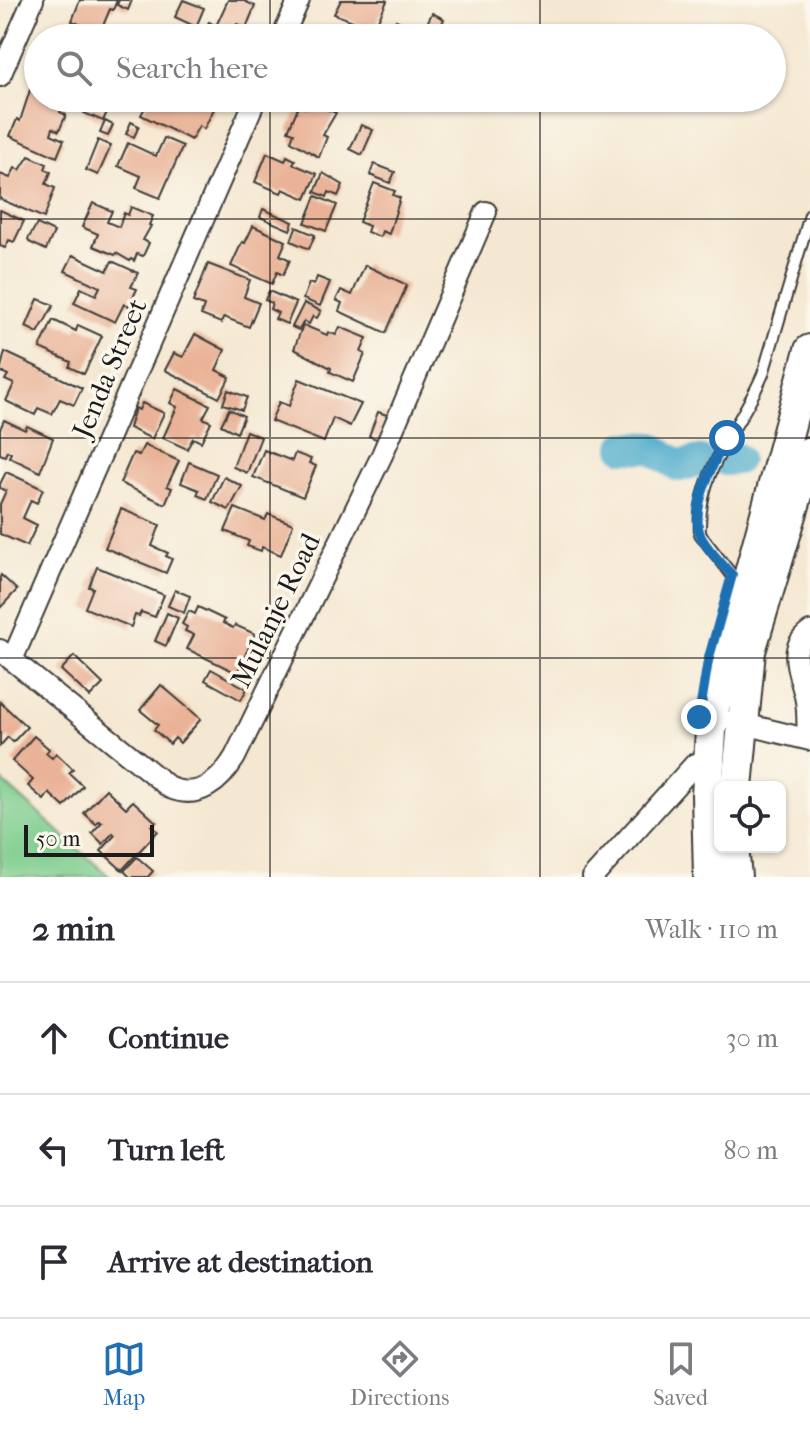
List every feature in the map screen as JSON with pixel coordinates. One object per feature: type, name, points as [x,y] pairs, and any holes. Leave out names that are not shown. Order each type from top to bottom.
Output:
[{"type":"main road","points":[[696,877],[695,764],[708,661],[732,575],[807,360]]},
{"type":"main road","points":[[709,877],[707,795],[712,715],[807,360]]},
{"type":"main road","points":[[737,781],[750,651],[810,452]]},
{"type":"main road","points":[[734,853],[736,877]]},
{"type":"street","points":[[0,76],[33,0]]},
{"type":"street","points":[[288,24],[299,0]]},
{"type":"street","name":"Jenda Street","points":[[6,655],[250,112]]},
{"type":"street","name":"Mulanje Road","points":[[6,655],[170,788],[190,793],[205,789],[218,780],[235,757],[382,455],[486,212]]},
{"type":"street","points":[[712,715],[809,739],[807,703],[794,659],[800,640],[810,632]]},
{"type":"street","points":[[593,877],[695,764]]},
{"type":"lane","points":[[732,575],[700,534],[701,497],[718,454],[763,374],[810,215]]},
{"type":"green space","points":[[0,779],[110,877],[0,877]]},
{"type":"building","points":[[80,0],[117,0],[104,24],[72,21]]},
{"type":"building","points":[[119,0],[132,0],[128,10],[117,5]]},
{"type":"building","points":[[183,0],[204,8],[197,24],[175,17]]},
{"type":"building","points":[[228,0],[242,0],[255,6],[248,24],[217,24]]},
{"type":"building","points":[[341,0],[387,1],[376,24],[361,24],[334,14]]},
{"type":"building","points":[[432,13],[444,19],[442,24],[427,24]]},
{"type":"building","points":[[24,109],[24,112],[60,112],[66,115],[59,131],[53,128],[51,134],[64,140],[57,157],[10,136],[17,119],[20,121]]},
{"type":"building","points":[[84,112],[107,112],[103,121]]},
{"type":"building","points":[[143,112],[212,112],[204,129],[199,126],[191,140],[141,115]]},
{"type":"building","points":[[296,112],[336,113],[323,135],[327,137],[319,157],[291,141],[294,133],[288,131]]},
{"type":"building","points":[[105,121],[113,125],[108,136],[100,133]]},
{"type":"building","points":[[131,122],[139,126],[134,137],[126,134]]},
{"type":"building","points":[[361,125],[373,130],[362,155],[350,149]]},
{"type":"building","points":[[164,138],[183,146],[160,198],[136,188],[141,176],[118,166],[128,143],[156,156]]},
{"type":"building","points":[[98,140],[111,146],[98,175],[86,170]]},
{"type":"building","points":[[267,153],[285,161],[287,156],[295,160],[293,164],[317,174],[306,199],[255,182]]},
{"type":"building","points":[[29,156],[47,164],[45,169],[51,172],[46,184],[55,188],[44,218],[0,199],[0,174],[10,178],[15,168],[20,170]]},
{"type":"building","points":[[374,164],[395,172],[390,183],[370,175]]},
{"type":"building","points":[[323,173],[343,185],[338,196],[329,192],[327,197],[315,192]]},
{"type":"building","points":[[374,183],[395,191],[393,195],[400,198],[389,234],[382,231],[380,237],[367,232],[369,226],[359,222]]},
{"type":"building","points":[[316,196],[337,205],[326,231],[305,223]]},
{"type":"building","points":[[93,203],[112,211],[107,222],[119,227],[124,213],[128,215],[131,207],[153,216],[143,240],[149,243],[143,256],[137,254],[134,261],[130,261],[93,246],[98,234],[82,227]]},
{"type":"building","points":[[263,209],[293,222],[290,230],[260,217]]},
{"type":"building","points":[[0,210],[24,221],[14,242],[9,240],[5,248],[0,246]]},
{"type":"building","points":[[37,224],[54,232],[46,250],[29,242]]},
{"type":"building","points":[[253,226],[286,241],[280,255],[290,260],[283,275],[277,272],[272,284],[231,266]]},
{"type":"building","points":[[296,227],[315,235],[309,249],[291,241]]},
{"type":"building","points":[[73,255],[107,271],[112,261],[138,273],[131,287],[137,289],[129,306],[124,304],[115,322],[74,303],[81,288],[96,295],[100,287],[65,271]]},
{"type":"building","points":[[208,264],[250,280],[244,297],[259,303],[249,327],[224,317],[221,323],[201,315],[204,306],[193,302]]},
{"type":"building","points":[[365,265],[407,285],[386,333],[339,311],[342,303],[336,300],[341,290],[352,295]]},
{"type":"building","points":[[317,277],[330,282],[320,306],[303,299],[309,283],[314,285]]},
{"type":"building","points":[[269,291],[296,303],[287,324],[275,319],[278,313],[270,309],[272,303],[265,300]]},
{"type":"building","points":[[38,299],[54,305],[38,333],[26,327]]},
{"type":"building","points":[[304,303],[321,311],[317,318],[313,316],[309,324],[304,321],[299,330],[292,327]]},
{"type":"building","points":[[53,320],[76,331],[78,325],[102,336],[84,374],[69,367],[71,362],[40,348]]},
{"type":"building","points":[[303,325],[327,335],[328,332],[336,335],[340,327],[367,338],[361,352],[365,354],[353,382],[330,372],[331,368],[294,349]]},
{"type":"building","points":[[195,334],[225,350],[216,370],[230,377],[219,398],[165,370],[174,353],[183,357]]},
{"type":"building","points":[[5,352],[82,388],[74,405],[60,399],[52,414],[38,408],[35,415],[6,401],[14,384],[5,380],[8,375],[0,371]]},
{"type":"building","points":[[299,379],[361,404],[350,426],[333,418],[324,442],[271,421],[279,402],[289,406]]},
{"type":"building","points":[[177,389],[210,405],[203,418],[211,422],[201,442],[193,438],[187,449],[163,438],[177,407],[170,403]]},
{"type":"building","points":[[228,390],[247,397],[242,410],[223,404]]},
{"type":"building","points":[[142,403],[164,413],[152,439],[129,428],[135,408],[139,410]]},
{"type":"building","points":[[229,409],[244,416],[237,433],[221,425]]},
{"type":"building","points":[[378,412],[387,415],[385,422],[391,425],[379,440],[369,436]]},
{"type":"building","points":[[4,420],[53,438],[40,472],[9,457],[11,453],[7,451],[5,456],[0,454],[0,429]]},
{"type":"building","points":[[246,431],[261,437],[247,473],[233,467]]},
{"type":"building","points":[[144,445],[179,461],[167,486],[172,488],[165,504],[120,483],[133,453],[139,455]]},
{"type":"building","points":[[264,450],[292,461],[295,453],[311,459],[309,463],[316,466],[303,497],[253,477]]},
{"type":"building","points":[[189,462],[217,474],[207,499],[197,495],[199,490],[181,483]]},
{"type":"building","points":[[6,472],[43,489],[37,503],[31,500],[23,518],[37,525],[27,546],[0,534],[0,504],[6,491],[0,488],[0,484]]},
{"type":"building","points":[[224,477],[242,486],[229,510],[212,502]]},
{"type":"building","points":[[235,508],[265,520],[268,514],[293,524],[281,555],[262,547],[261,551],[247,546],[249,541],[225,531]]},
{"type":"building","points":[[121,509],[160,525],[152,546],[168,553],[166,556],[172,559],[166,573],[105,548]]},
{"type":"building","points":[[97,567],[164,595],[155,617],[141,612],[139,616],[135,615],[131,627],[85,608]]},
{"type":"building","points":[[0,577],[17,590],[0,608]]},
{"type":"building","points":[[175,590],[190,596],[184,613],[168,606]]},
{"type":"building","points":[[198,607],[225,620],[223,623],[233,628],[235,625],[255,634],[237,673],[187,649],[194,635],[185,631],[187,627],[182,624],[189,611],[195,614]]},
{"type":"building","points":[[167,613],[178,618],[166,646],[155,641]]},
{"type":"building","points":[[74,656],[103,684],[90,697],[61,670]]},
{"type":"building","points":[[211,669],[247,689],[241,700],[205,680]]},
{"type":"building","points":[[161,685],[201,719],[180,743],[175,738],[170,744],[154,730],[158,725],[140,710]]},
{"type":"building","points":[[0,702],[27,727],[13,742],[8,737],[0,746]]},
{"type":"building","points":[[34,736],[49,749],[46,753],[52,758],[56,753],[73,769],[69,773],[83,786],[64,807],[49,793],[44,800],[28,786],[33,780],[12,761]]},
{"type":"building","points":[[106,789],[126,808],[133,801],[156,822],[152,826],[158,831],[122,870],[101,851],[115,835],[113,833],[103,844],[92,833],[102,822],[96,824],[84,813]]},
{"type":"building","points":[[137,857],[153,871],[148,877],[130,877],[124,871]]},
{"type":"waterway","points":[[625,447],[652,448],[679,466],[699,461]]},
{"type":"waterway","points":[[726,460],[736,459]]},
{"type":"route","points":[[699,717],[708,661],[732,575],[700,534],[699,516],[701,497],[709,474],[727,438]]}]
